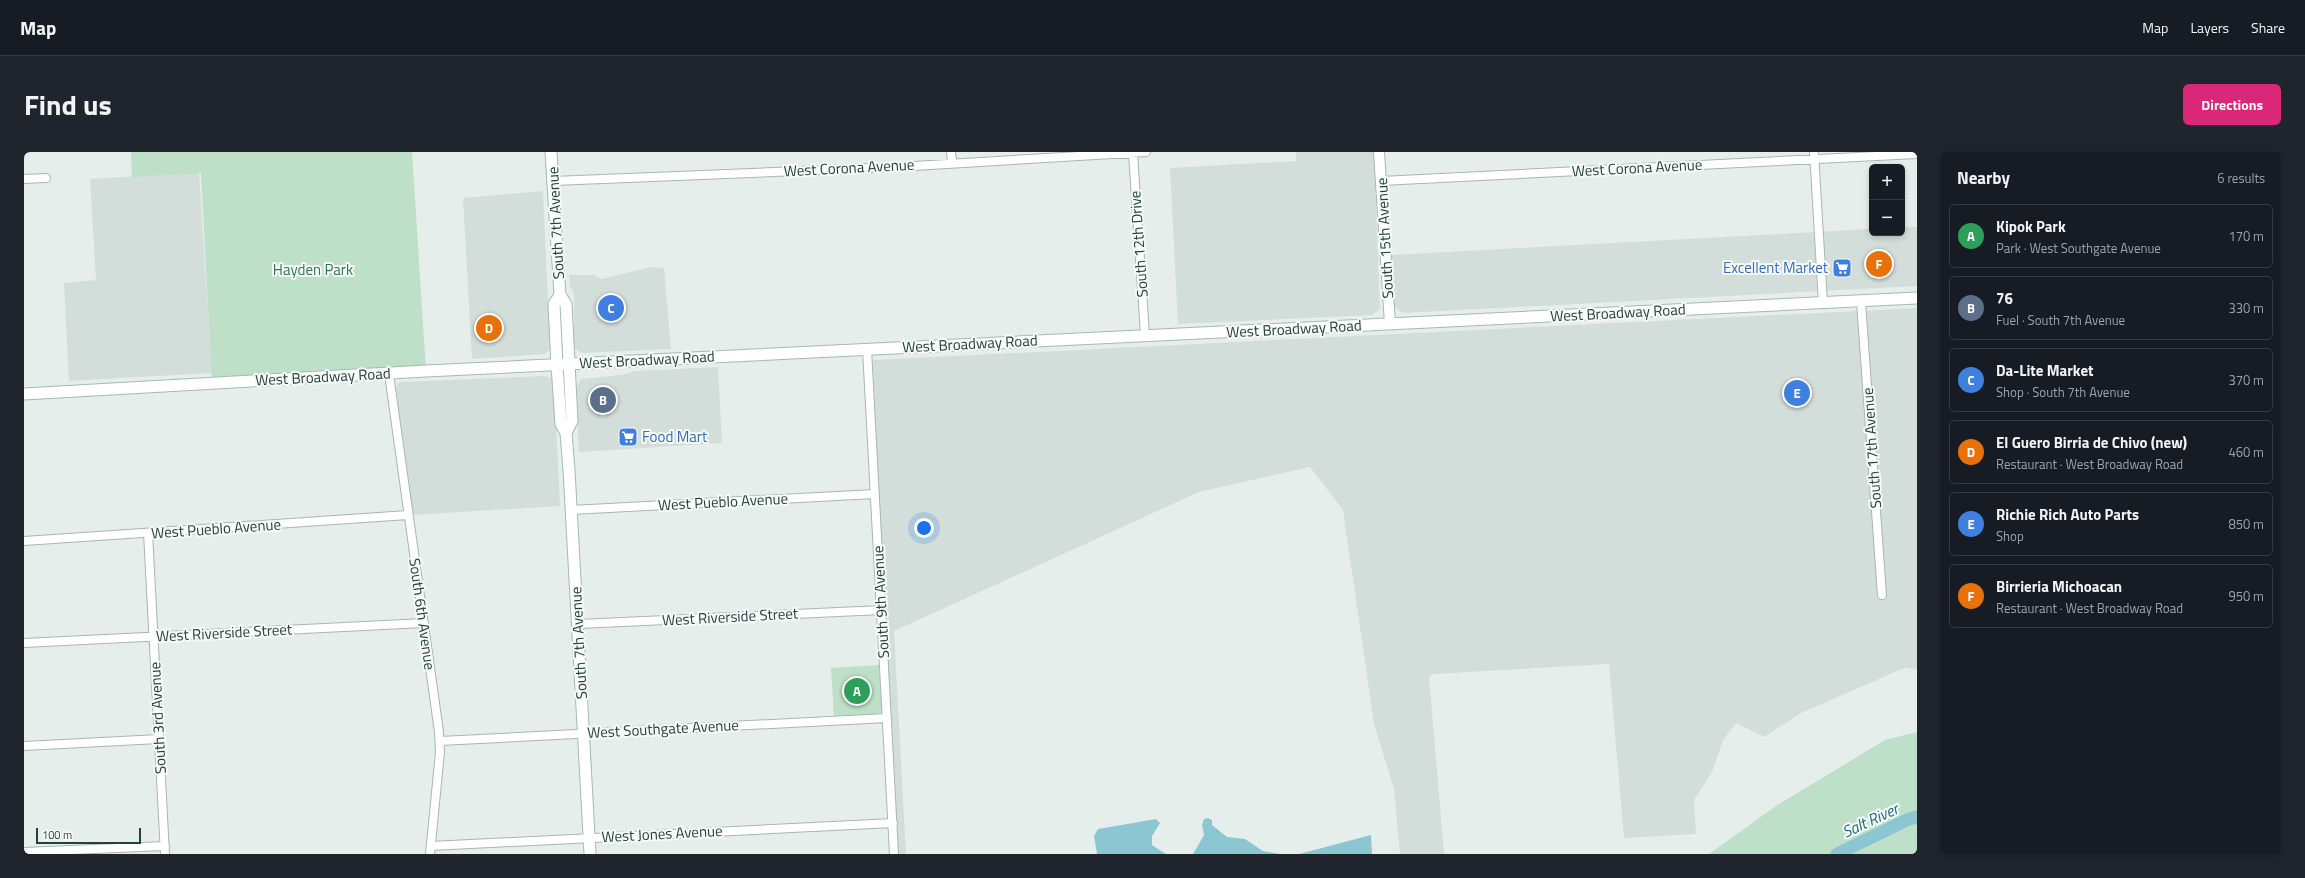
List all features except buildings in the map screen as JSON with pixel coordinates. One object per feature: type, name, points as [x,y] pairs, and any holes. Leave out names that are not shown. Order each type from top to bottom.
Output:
[{"type":"main road","name":"South 7th Avenue","points":[[551,152],[560,295],[566,304],[572,421],[566,433]]},
{"type":"main road","name":"South 7th Avenue","points":[[560,295],[554,304],[557,365],[561,424],[566,433],[579,624],[590,854]]},
{"type":"main road","name":"West Broadway Road","points":[[24,394],[569,364],[1145,335],[1861,302],[1917,298]]},
{"type":"street","points":[[951,152],[952,162]]},
{"type":"street","name":"West Corona Avenue","points":[[553,181],[897,166],[1146,152]]},
{"type":"street","name":"South 15th Avenue","points":[[1379,152],[1390,324]]},
{"type":"street","name":"South 12th Drive","points":[[1133,153],[1145,335]]},
{"type":"street","name":"West Corona Avenue","points":[[1381,181],[1814,156],[1917,154]]},
{"type":"street","points":[[1814,156],[1823,303]]},
{"type":"street","points":[[24,179],[46,178]]},
{"type":"street","name":"South 17th Avenue","points":[[1861,302],[1882,595]]},
{"type":"street","name":"South 9th Avenue","points":[[867,349],[894,854]]},
{"type":"street","name":"South 6th Avenue","points":[[389,374],[440,741],[440,760],[430,850]]},
{"type":"street","name":"West Pueblo Avenue","points":[[571,510],[875,494]]},
{"type":"street","name":"West Pueblo Avenue","points":[[24,541],[408,515]]},
{"type":"street","name":"South 3rd Avenue","points":[[148,533],[165,850]]},
{"type":"street","name":"West Riverside Street","points":[[579,624],[882,610]]},
{"type":"street","name":"West Riverside Street","points":[[24,642],[424,623]]},
{"type":"street","name":"West Southgate Avenue","points":[[440,741],[887,718]]},
{"type":"street","points":[[24,746],[159,739]]},
{"type":"street","name":"West Jones Avenue","points":[[430,850],[589,837],[892,824]]},
{"type":"street","points":[[24,852],[165,850]]},
{"type":"shaded area","points":[[1296,152],[1374,152],[1380,309],[1372,315],[1178,324],[1170,168],[1296,161]]},
{"type":"shaded area","points":[[199,172],[212,373],[69,381],[64,283],[96,280],[90,179]]},
{"type":"shaded area","points":[[543,191],[550,349],[545,354],[472,359],[463,198]]},
{"type":"shaded area","points":[[1905,227],[1917,227],[1917,286],[1403,313],[1394,306],[1391,255],[1869,229],[1869,236],[1905,236]]},
{"type":"shaded area","points":[[652,267],[664,268],[671,349],[582,353],[574,348],[574,295],[570,285],[569,275],[595,275],[601,279]]},
{"type":"shaded area","points":[[1917,308],[1917,669],[1904,668],[1801,713],[1764,737],[1736,723],[1723,740],[1712,772],[1694,800],[1696,834],[1624,838],[1609,664],[1434,674],[1429,676],[1444,854],[1400,854],[1394,789],[1374,724],[1343,510],[1310,467],[1199,492],[894,631],[906,854],[897,854],[880,547],[873,360]]},
{"type":"shaded area","points":[[718,367],[722,443],[579,452],[576,389],[581,379],[622,375],[635,371]]},
{"type":"shaded area","points":[[545,376],[553,379],[554,383],[560,506],[413,515],[396,389],[398,384],[400,382]]},
{"type":"green space","name":"Hayden Park","points":[[131,152],[412,152],[426,371],[212,384],[201,173],[132,177]]},
{"type":"green space","points":[[879,665],[882,714],[834,717],[831,668]]},
{"type":"green space","points":[[1917,732],[1917,854],[1709,854],[1776,806],[1885,740]]},
{"type":"water","points":[[1208,818],[1212,820],[1212,825],[1227,837],[1245,839],[1263,851],[1280,854],[1193,854],[1204,835],[1202,825],[1204,819]]},
{"type":"water","points":[[1156,819],[1160,823],[1152,836],[1152,845],[1166,854],[1097,854],[1094,836],[1098,829]]},
{"type":"water","points":[[1371,835],[1372,854],[1299,854]]},
{"type":"waterway","name":"Salt River","points":[[1837,854],[1909,819],[1917,817]]},
{"type":"place","name":"Birrieria Michoacan","points":[[1879,264]]},
{"type":"place","name":"Excellent Market","points":[[1842,268]]},
{"type":"place","name":"Da-Lite Market","points":[[611,308]]},
{"type":"place","name":"El Guero Birria de Chivo (new)","points":[[489,328]]},
{"type":"place","name":"Richie Rich Auto Parts","points":[[1797,393]]},
{"type":"place","name":"76","points":[[603,400]]},
{"type":"place","name":"Food Mart","points":[[628,437]]},
{"type":"place","name":"Kipok Park","points":[[857,691]]}]
